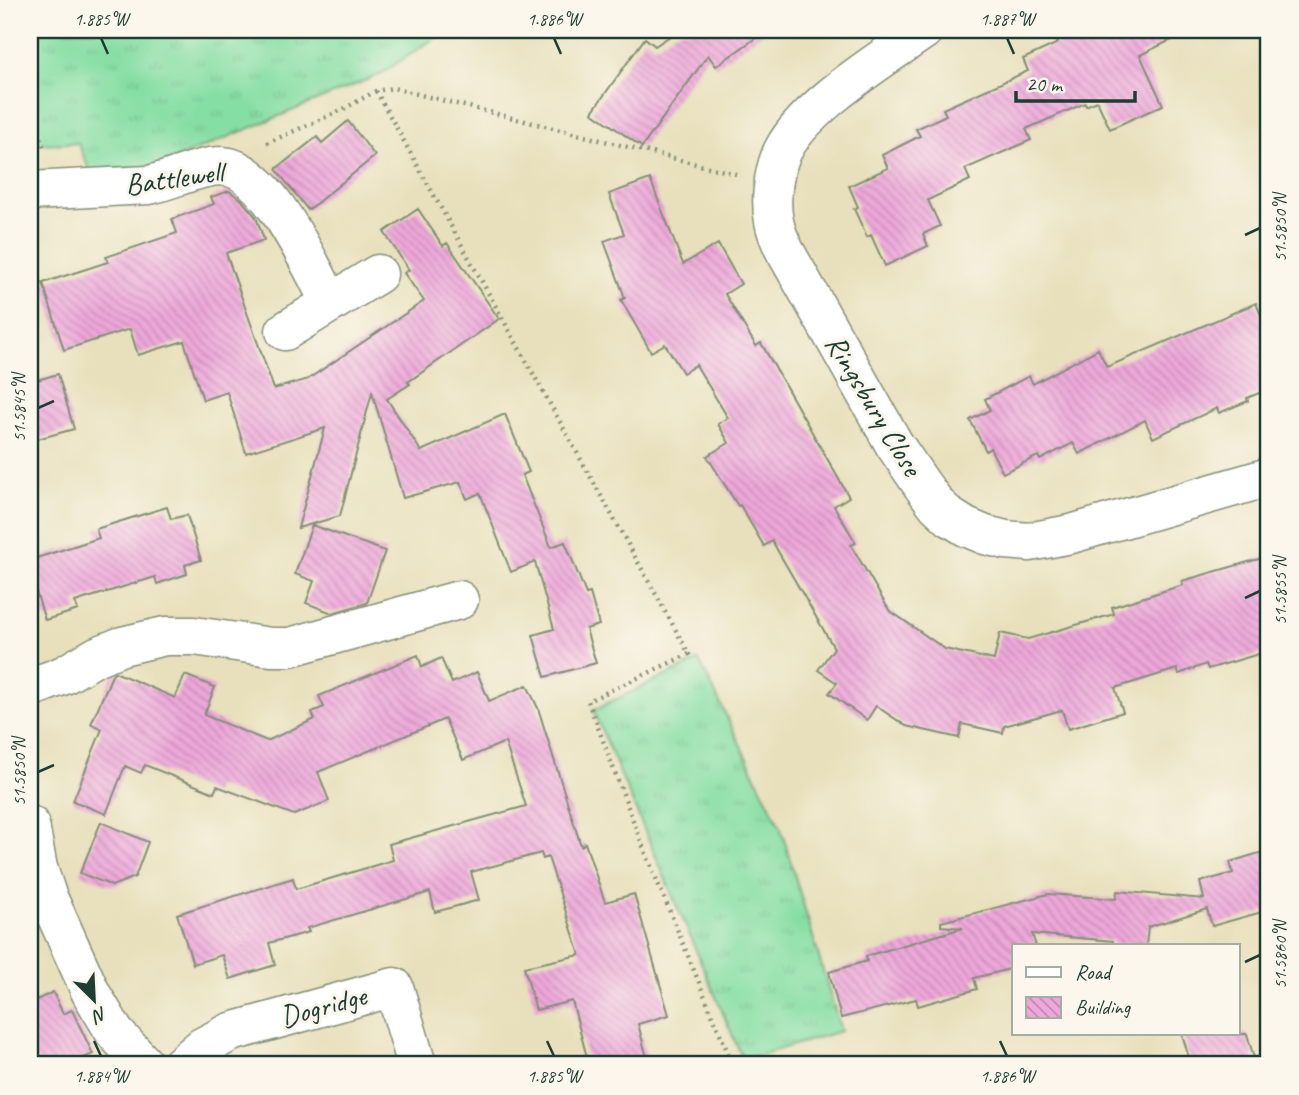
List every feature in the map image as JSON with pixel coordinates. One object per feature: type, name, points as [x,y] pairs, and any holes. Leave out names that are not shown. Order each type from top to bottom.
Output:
[{"type":"street","name":"Ringsbury Close","points":[[924,30],[839,91],[804,123],[790,140],[780,156],[774,184],[773,218],[785,251],[894,444],[937,505],[950,517],[985,535],[1029,542],[1072,534],[1269,477]]},
{"type":"street","name":"Battlewell","points":[[30,191],[149,185],[203,169],[221,166],[236,168],[257,185],[279,211],[292,230],[330,303]]},
{"type":"street","points":[[285,331],[379,274]]},
{"type":"street","points":[[30,688],[64,675],[97,656],[154,638],[194,636],[271,647],[290,647],[322,639],[416,596],[459,600]]},
{"type":"street","points":[[30,825],[38,868],[47,895],[91,993],[115,1033],[145,1065]]},
{"type":"street","name":"Dogridge","points":[[181,1065],[202,1047],[231,1032],[394,987],[417,1065]]},
{"type":"path","points":[[236,168],[253,150],[376,92],[393,88],[774,184]]},
{"type":"path","points":[[376,92],[690,654],[589,702],[642,844],[733,1065]]},
{"type":"green space","points":[[30,30],[447,30],[379,75],[160,165],[91,173],[78,143],[30,144]]},
{"type":"green space","points":[[699,660],[780,826],[841,1031],[743,1060],[593,710]]},
{"type":"building","points":[[679,30],[767,30],[716,66],[708,55],[642,147],[592,112],[645,38],[655,46]]},
{"type":"building","points":[[1052,30],[1192,30],[1140,55],[1163,105],[1110,129],[1097,101],[1086,106],[1085,103],[1026,129],[1031,140],[965,169],[970,180],[928,200],[940,226],[923,234],[928,246],[885,266],[871,235],[867,237],[854,209],[858,207],[849,186],[888,168],[882,155],[920,136],[916,129],[946,115],[943,109],[1028,71],[1023,59],[1058,43]]},
{"type":"building","points":[[348,121],[375,156],[308,210],[276,169],[317,137],[322,143]]},
{"type":"building","points":[[650,179],[683,264],[718,244],[741,284],[725,294],[756,346],[761,343],[849,497],[834,506],[856,543],[851,545],[889,610],[945,649],[994,660],[1000,633],[1028,639],[1114,614],[1112,607],[1183,585],[1182,581],[1269,556],[1269,651],[1208,669],[1206,664],[1179,674],[1177,669],[1115,688],[1123,712],[1068,729],[1062,710],[1004,726],[1003,733],[962,724],[959,738],[906,726],[876,706],[867,720],[829,693],[837,683],[818,670],[834,648],[772,541],[764,546],[707,456],[729,443],[718,424],[728,418],[696,365],[683,373],[665,344],[651,352],[621,300],[625,298],[604,241],[624,234],[609,194]]},
{"type":"building","points":[[229,191],[241,199],[256,217],[264,240],[226,253],[274,389],[308,379],[424,301],[404,273],[409,270],[384,232],[418,209],[443,246],[447,243],[499,319],[387,399],[421,451],[505,414],[529,472],[522,475],[551,547],[565,542],[586,594],[590,593],[599,625],[586,629],[596,663],[545,677],[533,635],[554,629],[535,562],[511,572],[480,493],[467,499],[460,482],[403,498],[372,392],[340,516],[298,528],[325,428],[246,453],[227,392],[203,400],[184,341],[138,355],[130,329],[64,350],[43,283],[108,262],[106,257],[177,233],[172,219],[214,204],[211,197]]},
{"type":"building","points":[[1256,303],[1269,335],[1269,389],[1219,413],[1217,408],[1153,438],[1145,420],[1079,454],[1073,443],[1040,460],[1038,456],[1003,473],[990,448],[986,451],[970,420],[990,410],[985,399],[1029,376],[1033,384],[1098,349],[1107,367]]},
{"type":"building","points":[[58,374],[74,429],[30,441],[30,382]]},
{"type":"building","points":[[167,507],[171,519],[187,515],[201,560],[185,565],[187,574],[157,584],[155,577],[75,602],[78,610],[45,620],[30,573],[30,560],[99,538],[96,529]]},
{"type":"building","points":[[312,525],[385,551],[367,603],[332,613],[306,603],[314,581],[295,574]]},
{"type":"building","points":[[418,655],[422,667],[441,658],[452,683],[477,672],[489,701],[527,685],[538,708],[581,846],[585,843],[605,902],[634,894],[669,1015],[638,1024],[649,1065],[589,1065],[572,1001],[536,1010],[524,967],[580,955],[548,857],[543,859],[541,853],[471,872],[479,900],[435,912],[430,892],[307,928],[309,932],[269,943],[275,965],[230,979],[222,955],[193,964],[177,914],[293,878],[296,889],[393,860],[389,844],[526,806],[505,742],[463,760],[445,719],[318,772],[329,801],[294,815],[217,786],[214,793],[145,765],[141,773],[125,766],[106,814],[73,801],[102,729],[91,724],[115,672],[175,698],[185,675],[215,687],[204,715],[267,741],[315,719],[312,712],[324,707],[319,696]]},
{"type":"building","points":[[101,822],[148,842],[135,877],[112,886],[80,873]]},
{"type":"building","points":[[1269,850],[1269,910],[1212,926],[1207,909],[1148,927],[1146,944],[1113,944],[1113,941],[1032,934],[1035,944],[1012,944],[1012,968],[974,978],[977,989],[918,1006],[916,999],[841,1018],[829,972],[867,961],[866,956],[963,928],[941,926],[941,922],[1048,894],[1116,899],[1117,891],[1204,899],[1200,882],[1233,873],[1230,862]]},
{"type":"building","points":[[53,992],[63,1014],[72,1010],[93,1054],[67,1065],[30,1065],[30,1003]]},
{"type":"building","points":[[1247,1034],[1256,1065],[1191,1065],[1183,1036]]}]
